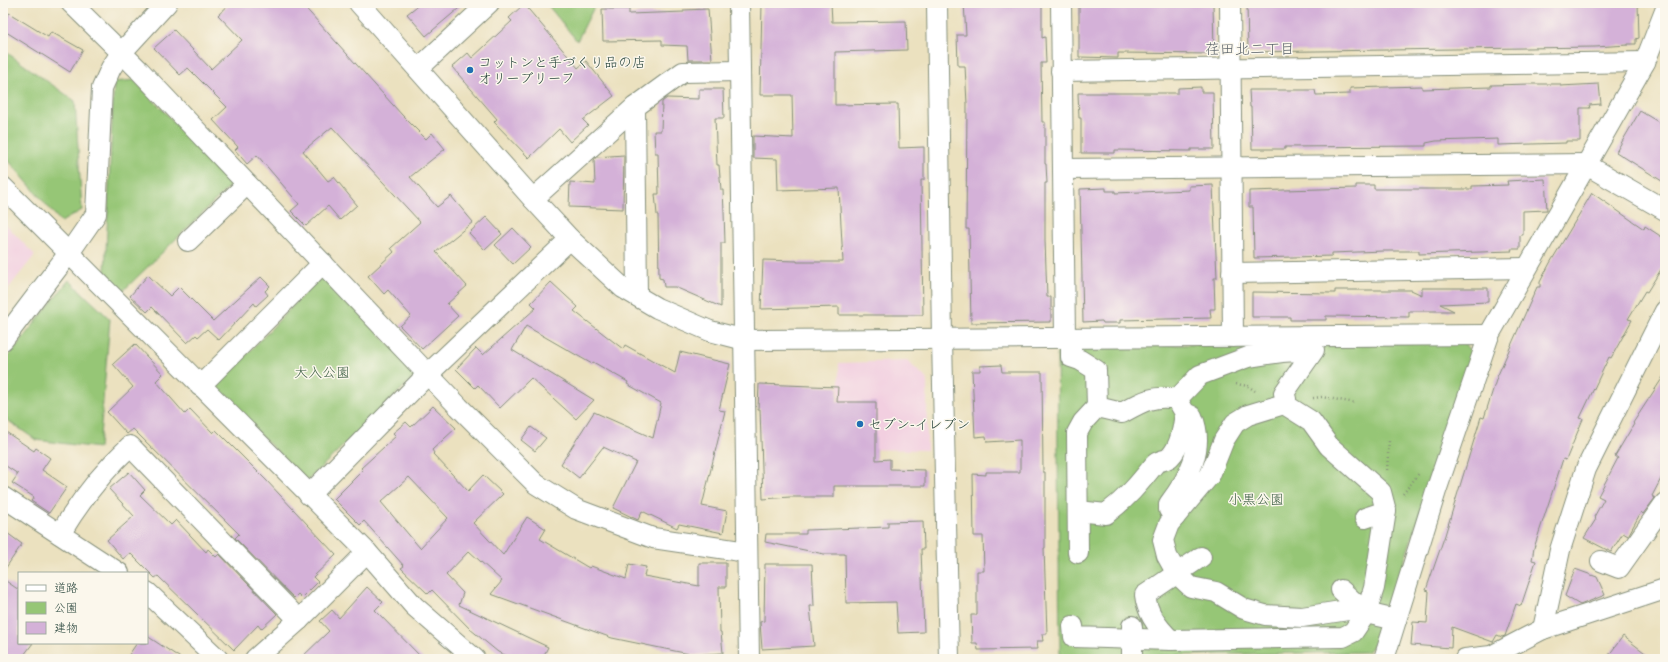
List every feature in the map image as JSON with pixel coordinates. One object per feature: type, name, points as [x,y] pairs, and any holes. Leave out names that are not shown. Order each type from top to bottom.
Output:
[{"type":"street","points":[[71,3],[536,484],[576,509],[653,538],[746,552]]},
{"type":"street","points":[[3,340],[69,253],[96,214],[102,88],[111,68],[121,53],[167,3]]},
{"type":"street","points":[[359,3],[570,239],[623,288],[657,308],[710,331],[745,340],[1490,334]]},
{"type":"street","points":[[418,69],[489,3]]},
{"type":"street","points":[[739,3],[739,71],[745,340],[746,552],[749,659]]},
{"type":"street","points":[[938,3],[942,339],[949,659]]},
{"type":"street","points":[[1060,3],[1068,338],[1071,357],[1080,360],[1096,370],[1097,407],[1083,422],[1077,433],[1078,553]]},
{"type":"street","points":[[1230,3],[1232,70],[1233,337]]},
{"type":"street","points":[[1384,659],[1436,491],[1490,334],[1585,164],[1645,62],[1665,11]]},
{"type":"street","points":[[1062,72],[1645,62]]},
{"type":"street","points":[[533,199],[635,108],[682,72],[739,71]]},
{"type":"street","points":[[635,108],[638,296]]},
{"type":"street","points":[[1063,169],[1585,164],[1665,210]]},
{"type":"street","points":[[188,241],[247,184]]},
{"type":"street","points":[[3,187],[367,552],[414,606],[475,659]]},
{"type":"street","points":[[309,495],[428,374],[570,239]]},
{"type":"street","points":[[200,386],[323,263]]},
{"type":"street","points":[[1232,273],[1526,268]]},
{"type":"street","points":[[1543,629],[1560,550],[1586,469],[1665,311]]},
{"type":"street","points":[[1078,511],[1106,514],[1126,498],[1141,482],[1155,463],[1170,458],[1177,446],[1181,406],[1200,375],[1248,357],[1314,350],[1284,393],[1282,403]]},
{"type":"street","points":[[1097,407],[1122,413],[1141,402],[1161,397],[1181,406],[1192,416],[1196,425],[1196,457],[1189,475],[1169,504],[1169,510],[1175,517]]},
{"type":"street","points":[[1282,403],[1248,415],[1235,423],[1224,440],[1210,475],[1169,524],[1163,540],[1167,556],[1177,574],[1191,587],[1216,592],[1244,609],[1265,615],[1302,618],[1363,610]]},
{"type":"street","points":[[1073,626],[1074,637],[1132,632],[1172,640],[1343,637],[1353,632],[1374,588],[1386,511],[1381,492],[1329,446],[1312,421],[1282,403]]},
{"type":"street","points":[[60,534],[81,500],[110,465],[130,446],[299,620]]},
{"type":"street","points":[[3,497],[117,572]]},
{"type":"street","points":[[1602,561],[1619,568],[1665,503]]},
{"type":"street","points":[[1365,518],[1386,511]]},
{"type":"street","points":[[255,659],[299,620],[367,552]]},
{"type":"street","points":[[1172,640],[1155,622],[1146,605],[1145,595],[1201,557]]},
{"type":"street","points":[[1465,659],[1491,656],[1543,629],[1665,589]]},
{"type":"street","points":[[1340,590],[1363,610],[1396,620]]},
{"type":"street","points":[[148,593],[218,659]]},
{"type":"street","points":[[1132,632],[1132,659]]},
{"type":"path","points":[[1234,383],[1248,386],[1282,403],[1322,397],[1356,403]]},
{"type":"path","points":[[1381,492],[1388,463],[1389,441]]},
{"type":"path","points":[[1386,511],[1395,504],[1423,469]]},
{"type":"shaded area","points":[[3,222],[35,255],[3,295]]},
{"type":"shaded area","points":[[907,361],[927,379],[927,450],[839,449],[839,363]]},
{"type":"green space","points":[[546,3],[596,3],[577,41]]},
{"type":"green space","points":[[3,50],[75,101],[82,210],[61,222],[3,154]]},
{"type":"green space","points":[[134,80],[233,183],[121,293],[105,272],[114,82]]},
{"type":"green space","name":"大入公園","points":[[323,274],[417,374],[307,481],[214,389]]},
{"type":"green space","points":[[69,280],[110,319],[99,448],[36,440],[3,417],[3,363]]},
{"type":"green space","name":"小黒公園","points":[[1464,342],[1475,356],[1451,417],[1380,636],[1367,652],[1060,657],[1057,346]]},
{"type":"building","points":[[231,3],[301,3],[402,115],[426,139],[432,133],[445,149],[410,177],[437,207],[451,196],[473,222],[436,252],[467,286],[447,304],[458,316],[422,349],[400,326],[411,316],[388,290],[384,294],[368,276],[394,252],[391,248],[420,222],[332,127],[303,151],[328,181],[334,177],[357,205],[340,220],[328,206],[306,226],[291,211],[299,204],[257,155],[247,164],[235,150],[238,147],[213,120],[227,107],[188,68],[180,75],[154,48],[174,30],[211,69],[242,40],[218,15]]},
{"type":"building","points":[[421,3],[465,3],[426,36],[407,14]]},
{"type":"building","points":[[762,3],[831,3],[832,22],[906,21],[907,50],[835,52],[835,105],[898,104],[899,148],[924,147],[924,180],[921,180],[923,315],[839,315],[839,307],[761,309],[763,260],[843,262],[839,188],[778,190],[777,159],[753,158],[753,136],[793,138],[792,95],[760,95]]},
{"type":"building","points":[[964,3],[1042,3],[1042,38],[1045,37],[1046,63],[1041,63],[1042,122],[1045,122],[1045,164],[1047,183],[1045,183],[1045,240],[1047,297],[1051,297],[1051,322],[971,323],[969,229],[966,229],[967,104],[965,66],[958,66],[957,35],[966,35]]},
{"type":"building","points":[[1079,3],[1213,3],[1214,54],[1118,53],[1118,58],[1079,57]]},
{"type":"building","points":[[1247,3],[1638,3],[1639,38],[1636,39],[1636,44],[1595,47],[1248,52]]},
{"type":"building","points":[[524,4],[578,68],[586,61],[614,96],[583,120],[588,125],[570,142],[559,129],[529,158],[494,122],[497,119],[452,67],[468,53],[472,58],[512,21],[509,18]]},
{"type":"building","points":[[602,9],[629,9],[629,14],[684,12],[684,10],[708,9],[712,60],[688,60],[687,46],[662,45],[662,40],[603,41]]},
{"type":"building","points":[[9,13],[48,37],[51,32],[83,50],[70,72],[3,30],[3,22]]},
{"type":"building","points":[[1560,84],[1560,86],[1599,84],[1601,104],[1589,105],[1590,108],[1580,108],[1580,141],[1566,141],[1566,143],[1498,145],[1498,139],[1436,141],[1426,143],[1426,146],[1285,147],[1285,149],[1252,149],[1249,90],[1315,90],[1316,95],[1350,94],[1350,88],[1422,86],[1422,89]]},
{"type":"building","points":[[1201,87],[1201,92],[1213,92],[1214,149],[1191,149],[1191,151],[1115,150],[1115,153],[1081,153],[1081,118],[1079,118],[1078,93],[1178,93],[1178,88]]},
{"type":"building","points":[[699,89],[723,89],[724,118],[715,118],[717,165],[719,165],[721,190],[723,190],[725,243],[721,243],[721,307],[675,287],[664,287],[663,279],[659,278],[658,215],[655,194],[659,194],[658,153],[655,153],[654,131],[661,131],[662,102],[667,98],[699,99]]},
{"type":"building","points":[[1640,111],[1665,126],[1665,183],[1616,152]]},
{"type":"building","points":[[624,155],[623,209],[569,207],[570,182],[595,184],[594,160],[596,157]]},
{"type":"building","points":[[1545,179],[1547,210],[1523,211],[1523,235],[1520,235],[1520,249],[1511,249],[1512,251],[1419,254],[1419,251],[1383,251],[1332,253],[1332,256],[1254,258],[1253,207],[1249,207],[1249,191],[1356,188],[1356,185],[1374,185],[1374,189],[1472,189],[1472,186],[1508,185],[1507,181]]},
{"type":"building","points":[[1213,185],[1217,278],[1214,278],[1215,309],[1210,309],[1211,318],[1120,320],[1120,323],[1103,323],[1102,321],[1083,322],[1080,189],[1106,188],[1106,191],[1115,191],[1115,193],[1189,190],[1189,186]]},
{"type":"building","points":[[1592,193],[1644,229],[1645,226],[1665,239],[1665,263],[1647,292],[1645,291],[1628,319],[1632,320],[1611,358],[1609,357],[1580,418],[1583,419],[1566,460],[1563,459],[1534,548],[1532,560],[1536,561],[1521,606],[1516,604],[1505,636],[1502,637],[1497,635],[1493,642],[1452,627],[1451,648],[1411,645],[1413,622],[1427,623],[1429,591],[1426,590],[1445,535],[1481,417],[1484,418],[1497,377],[1537,287],[1540,287],[1540,282],[1550,263]]},
{"type":"building","points":[[486,217],[502,234],[485,250],[469,233]]},
{"type":"building","points":[[513,228],[531,247],[513,264],[495,245]]},
{"type":"building","points":[[148,275],[170,296],[179,287],[213,321],[261,277],[270,286],[265,291],[268,295],[256,306],[254,303],[219,340],[207,329],[198,337],[196,335],[187,343],[152,307],[147,312],[130,296]]},
{"type":"building","points":[[551,282],[578,307],[574,311],[623,349],[625,345],[675,373],[680,352],[730,364],[719,410],[725,411],[702,506],[727,511],[723,533],[679,524],[677,528],[642,511],[638,520],[613,508],[636,462],[603,447],[579,478],[561,464],[594,412],[653,438],[661,403],[627,384],[628,382],[593,362],[592,364],[526,326],[512,350],[594,400],[576,419],[531,378],[500,408],[478,385],[475,388],[456,369],[476,348],[483,355],[536,308],[531,303]]},
{"type":"building","points":[[1422,288],[1488,288],[1488,302],[1440,304],[1454,311],[1409,311],[1409,317],[1326,316],[1326,320],[1290,320],[1290,317],[1252,317],[1252,292],[1335,293],[1335,290],[1411,290],[1422,295]]},
{"type":"building","points":[[135,344],[163,374],[156,381],[185,414],[190,409],[213,433],[216,430],[266,480],[336,555],[313,577],[318,582],[302,598],[298,594],[294,598],[235,538],[239,534],[133,429],[127,434],[107,412],[133,387],[113,364]]},
{"type":"building","points":[[1001,365],[1002,372],[1042,372],[1043,472],[1045,472],[1044,548],[1047,634],[1042,634],[1043,641],[1037,641],[1038,649],[978,650],[977,643],[972,643],[971,615],[977,615],[977,571],[984,571],[983,536],[974,536],[973,474],[986,475],[986,472],[1020,472],[1020,440],[987,442],[986,436],[975,437],[972,371],[980,371],[980,366]]},
{"type":"building","points":[[1665,374],[1665,471],[1652,496],[1655,498],[1643,514],[1641,512],[1628,536],[1623,533],[1611,552],[1584,538],[1596,519],[1594,517],[1604,499],[1598,496],[1618,458],[1615,456],[1634,424],[1633,423]]},
{"type":"building","points":[[759,384],[838,387],[837,402],[876,402],[876,460],[890,459],[890,469],[925,470],[925,486],[834,486],[834,497],[790,497],[763,499],[760,409],[758,409]]},
{"type":"building","points":[[433,406],[456,428],[432,450],[434,453],[433,454],[468,491],[483,475],[503,494],[473,523],[503,555],[527,517],[546,529],[540,539],[589,568],[591,566],[626,579],[629,564],[646,567],[644,576],[699,586],[699,563],[726,563],[726,587],[719,587],[720,632],[723,653],[694,655],[612,638],[491,594],[502,581],[469,551],[446,575],[463,593],[459,605],[548,647],[542,659],[514,659],[498,652],[470,629],[432,590],[428,594],[401,568],[404,566],[364,521],[360,525],[334,499],[363,470],[361,468],[396,436],[393,433],[406,422],[411,427]],"holes":[[[409,477],[448,518],[420,548],[381,502]]]},
{"type":"building","points":[[531,427],[546,438],[535,451],[521,440]]},
{"type":"building","points":[[3,430],[34,451],[36,448],[50,458],[42,470],[67,487],[49,513],[31,501],[34,497],[12,483],[18,474],[3,464]]},
{"type":"building","points":[[129,472],[145,490],[140,495],[171,525],[176,520],[206,552],[208,549],[216,557],[219,554],[277,614],[261,629],[258,625],[234,650],[158,576],[155,578],[130,553],[123,559],[107,540],[134,516],[109,489]]},
{"type":"building","points":[[923,521],[924,549],[921,549],[924,632],[898,633],[896,602],[846,603],[845,554],[824,554],[765,542],[766,534],[806,534],[806,530],[888,527],[888,522]]},
{"type":"building","points":[[3,530],[22,544],[3,572]]},
{"type":"building","points":[[765,564],[812,564],[814,606],[810,606],[814,646],[762,649],[760,622],[764,621]]},
{"type":"building","points":[[1575,569],[1597,577],[1605,595],[1580,605],[1565,596]]},
{"type":"building","points":[[3,579],[18,589],[18,644],[32,644],[21,659],[11,659],[3,654]]},
{"type":"building","points":[[367,587],[383,602],[375,610],[423,659],[300,659],[329,631],[320,621],[332,610],[339,618]]},
{"type":"building","points":[[1623,636],[1653,659],[1606,659]]},
{"type":"building","points":[[148,637],[182,659],[126,659],[136,644],[148,644]]},
{"type":"place","name":"コットンと手づくり品の店 オリーブリーフ","points":[[470,70]]},
{"type":"place","name":"セブン-イレブン","points":[[860,424]]},
{"type":"district","name":"荏田北二丁目","points":[[1250,49]]}]
